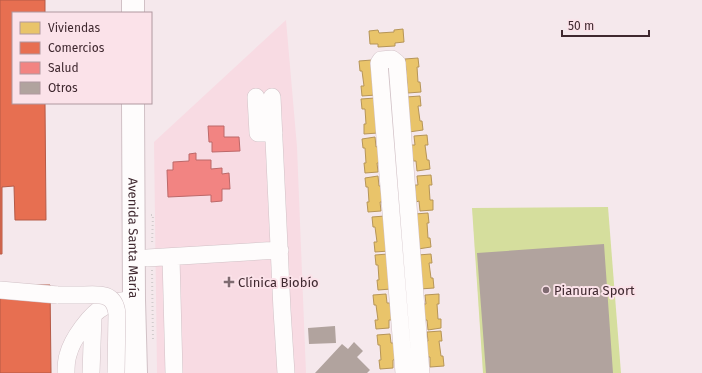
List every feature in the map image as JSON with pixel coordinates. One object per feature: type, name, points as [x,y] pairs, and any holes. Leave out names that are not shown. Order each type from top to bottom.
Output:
[{"type":"main road","points":[[133,0],[133,12]]},
{"type":"main road","points":[[144,0],[144,12]]},
{"type":"main road","name":"Avenida Santa María","points":[[134,104],[134,300],[136,373]]},
{"type":"main road","name":"Avenida Santa María","points":[[146,104],[147,214],[150,258],[146,373]]},
{"type":"lane","points":[[392,59],[397,63],[421,372],[404,373],[384,136],[378,63],[381,60],[392,59]]},
{"type":"lane","points":[[264,97],[274,133],[286,373]]},
{"type":"lane","points":[[384,136],[402,136]]},
{"type":"lane","points":[[391,214],[408,212]]},
{"type":"lane","points":[[150,258],[280,250]]},
{"type":"lane","points":[[171,257],[174,373]]},
{"type":"lane","points":[[397,290],[415,289]]},
{"type":"lane","points":[[0,290],[58,295],[102,295],[112,300],[117,309],[116,373]]},
{"type":"lane","points":[[66,373],[66,364],[70,348],[80,332],[99,309],[111,303],[134,300]]},
{"type":"lane","points":[[91,373],[93,316]]},
{"type":"lane","points":[[80,332],[80,373]]},
{"type":"path","points":[[147,214],[153,215],[150,258],[153,342]]},
{"type":"shaded area","name":"Clínica Biobío","points":[[286,20],[297,147],[306,373],[157,373],[154,142]]},
{"type":"green space","name":"Pianura Sport","points":[[608,207],[621,373],[483,373],[472,208]]},
{"type":"building: Viviendas","points":[[403,29],[404,42],[395,43],[395,46],[378,47],[378,44],[370,44],[369,31],[378,30],[379,33],[394,32],[394,30]]},
{"type":"building: Viviendas","points":[[418,58],[418,82],[420,82],[421,92],[408,93],[405,59]]},
{"type":"building: Viviendas","points":[[372,60],[376,95],[362,96],[361,86],[364,86],[359,61]]},
{"type":"building: Viviendas","points":[[420,96],[421,106],[418,106],[423,130],[409,132],[406,97]]},
{"type":"building: Viviendas","points":[[375,98],[378,133],[364,134],[364,124],[366,124],[365,109],[362,109],[361,99]]},
{"type":"building: Viviendas","points":[[427,135],[428,145],[425,145],[430,169],[417,171],[416,161],[413,161],[411,145],[415,145],[414,136]]},
{"type":"building: Viviendas","points":[[375,137],[376,147],[379,146],[380,163],[377,163],[378,172],[365,173],[365,148],[363,148],[362,139]]},
{"type":"building: Viviendas","points":[[431,175],[432,185],[429,185],[430,200],[433,200],[433,210],[420,211],[419,201],[416,202],[415,185],[418,185],[417,176]]},
{"type":"building: Viviendas","points":[[378,176],[379,186],[382,186],[384,202],[380,202],[381,211],[368,212],[368,187],[366,187],[365,178]]},
{"type":"building: Viviendas","points":[[428,213],[428,238],[430,238],[431,247],[418,249],[415,214]]},
{"type":"building: Viviendas","points":[[385,216],[389,251],[375,252],[374,242],[377,242],[372,217]]},
{"type":"building: Viviendas","points":[[388,254],[391,289],[378,290],[378,265],[376,265],[375,255]]},
{"type":"building: Viviendas","points":[[431,254],[432,263],[429,263],[434,288],[420,289],[418,255]]},
{"type":"building: Viviendas","points":[[386,294],[387,303],[390,303],[392,320],[389,320],[389,328],[376,329],[375,320],[378,320],[373,295]]},
{"type":"building: Viviendas","points":[[439,294],[439,304],[437,304],[438,319],[441,319],[441,328],[428,330],[427,320],[424,320],[423,304],[426,304],[425,295]]},
{"type":"building: Viviendas","points":[[441,331],[442,341],[439,341],[444,366],[430,367],[430,357],[426,357],[425,341],[428,341],[427,332]]},
{"type":"building: Viviendas","points":[[390,334],[391,343],[394,343],[396,359],[393,360],[393,368],[380,369],[380,345],[378,345],[377,335]]},
{"type":"building: Comercios","points":[[0,0],[45,0],[45,12],[12,12],[12,104],[45,104],[46,220],[15,220],[14,186],[2,187],[2,254],[0,254]]},
{"type":"building: Comercios","points":[[0,285],[50,285],[51,373],[0,373]]},
{"type":"building: Salud","points":[[208,126],[224,126],[224,137],[239,137],[240,151],[212,152],[212,142],[209,142]]},
{"type":"building: Salud","points":[[196,153],[196,160],[211,160],[211,169],[222,168],[222,174],[229,173],[230,189],[222,189],[222,201],[211,202],[211,195],[168,197],[167,170],[173,170],[173,162],[189,161],[189,154]]},
{"type":"building: Otros","name":"Pianura Sport","points":[[604,244],[613,373],[486,373],[477,253]]},
{"type":"building: Otros","points":[[335,326],[336,343],[309,344],[308,328]]},
{"type":"building: Otros","points":[[354,342],[363,351],[357,357],[370,370],[367,373],[315,373],[342,344],[348,349]]},
{"type":"place","name":"Clínica Biobío","points":[[229,282]]},
{"type":"place","name":"Pianura Sport","points":[[546,290]]}]
